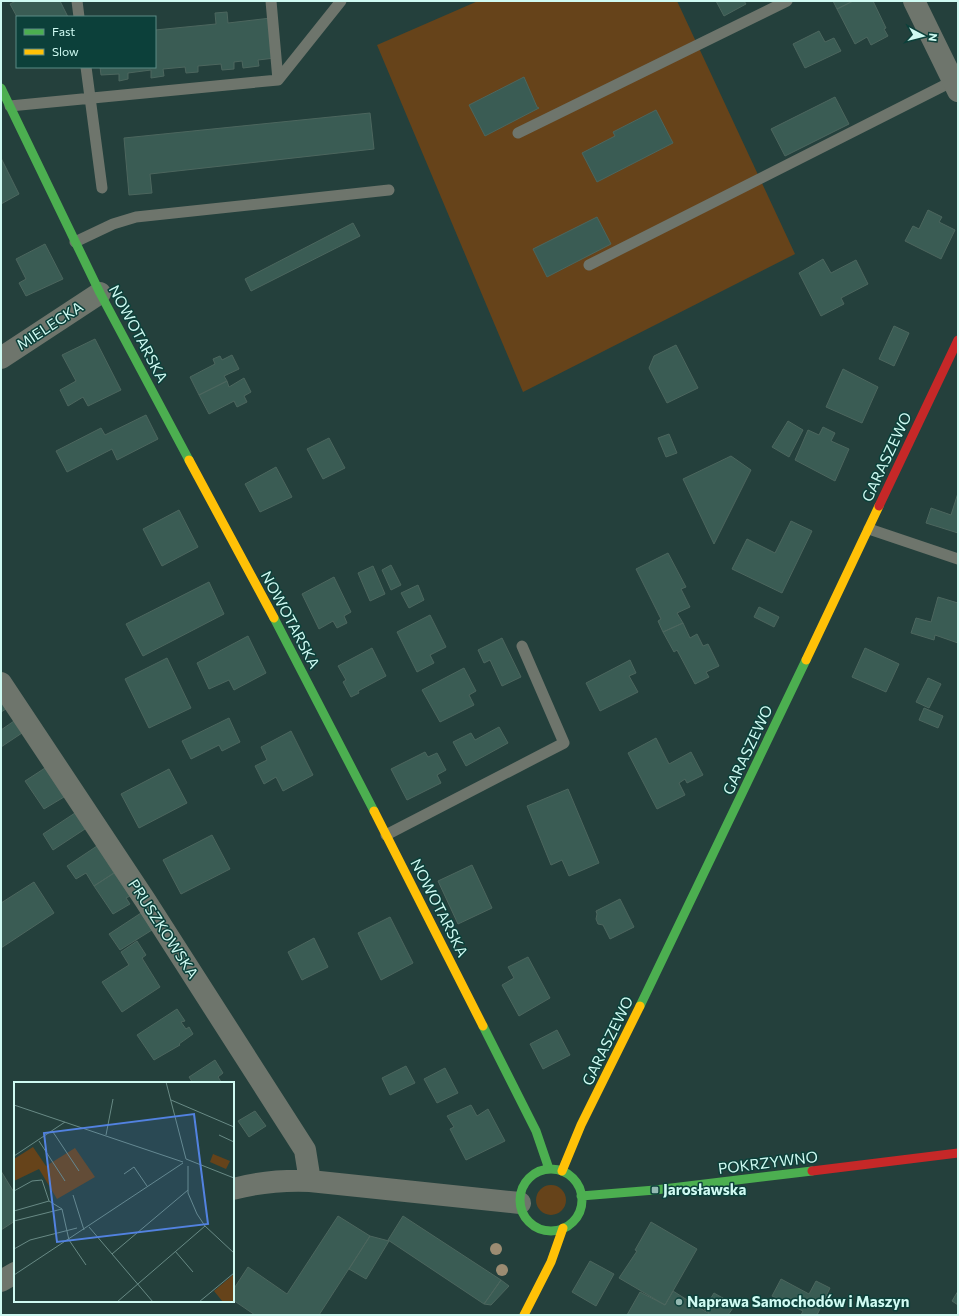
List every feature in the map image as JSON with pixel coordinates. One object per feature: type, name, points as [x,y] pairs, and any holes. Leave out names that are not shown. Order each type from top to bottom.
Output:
[{"type":"street","points":[[914,1],[955,86]]},
{"type":"street","name":"NOWOTARSKA","points":[[4,101],[100,293],[329,722],[536,1131],[549,1169]]},
{"type":"street","name":"MIELECKA","points":[[1,358],[100,293]]},
{"type":"street","name":"GARASZEWO","points":[[562,1171],[581,1125],[664,959],[958,340]]},
{"type":"street","name":"PRUSZKOWSKA","points":[[1,683],[153,913],[306,1150],[310,1181]]},
{"type":"street","name":"POKRZYWNO","points":[[581,1196],[670,1188],[958,1153]]},
{"type":"street","points":[[549,1169],[562,1171],[571,1176],[578,1184],[581,1204],[578,1214],[572,1223],[563,1228],[551,1231],[540,1229],[530,1223],[523,1214],[520,1203],[521,1192],[525,1182],[533,1174],[549,1169]]},
{"type":"street","points":[[234,1189],[253,1184],[289,1180],[310,1181],[520,1203]]},
{"type":"street","points":[[524,1315],[549,1270],[558,1250],[563,1228]]},
{"type":"street","points":[[1,1281],[14,1274]]},
{"type":"lane","points":[[77,1],[79,16]]},
{"type":"lane","points":[[271,1],[278,80]]},
{"type":"lane","points":[[4,101],[90,99],[278,80],[341,1]]},
{"type":"lane","points":[[518,133],[787,1]]},
{"type":"lane","points":[[86,68],[102,188]]},
{"type":"lane","points":[[589,265],[955,86]]},
{"type":"lane","points":[[75,242],[113,224],[136,217],[389,190]]},
{"type":"lane","points":[[869,529],[958,559]]},
{"type":"lane","points":[[386,835],[564,743],[522,646]]},
{"type":"shaded area","points":[[478,1],[677,1],[795,254],[523,392],[377,45]]},
{"type":"shaded area","points":[[551,1185],[562,1189],[566,1200],[562,1211],[551,1215],[540,1211],[536,1200],[540,1189]]},
{"type":"building","points":[[16,1],[60,1],[68,16],[16,16],[10,4]]},
{"type":"building","points":[[716,1],[744,1],[746,4],[724,16]]},
{"type":"building","points":[[833,1],[853,1],[837,9]]},
{"type":"building","points":[[853,1],[873,1],[886,28],[884,29],[888,36],[871,45],[867,37],[855,44],[837,9]]},
{"type":"building","points":[[227,12],[228,23],[271,18],[275,58],[258,60],[259,66],[243,68],[242,61],[234,62],[234,69],[222,70],[221,64],[198,66],[198,72],[186,73],[185,67],[163,69],[164,76],[151,78],[151,70],[128,73],[128,79],[119,81],[119,74],[101,75],[100,68],[156,68],[156,30],[216,24],[215,13]]},
{"type":"building","points":[[819,31],[825,42],[834,38],[841,51],[805,68],[793,44]]},
{"type":"building","points":[[524,77],[537,107],[539,108],[485,136],[469,105]]},
{"type":"building","points":[[835,97],[849,124],[785,156],[771,129]]},
{"type":"building","points":[[656,110],[673,143],[597,182],[582,153],[615,136],[613,132]]},
{"type":"building","points":[[370,113],[374,149],[150,174],[152,193],[129,195],[124,138]]},
{"type":"building","points":[[1,158],[19,194],[1,204]]},
{"type":"building","points":[[928,210],[942,217],[939,222],[955,230],[941,259],[905,241],[913,226],[919,229]]},
{"type":"building","points":[[597,217],[611,244],[547,277],[533,249]]},
{"type":"building","points":[[353,223],[360,236],[251,291],[245,279]]},
{"type":"building","points":[[45,244],[63,279],[26,296],[19,283],[26,279],[16,259]]},
{"type":"building","points":[[823,259],[831,273],[856,260],[868,284],[841,298],[844,304],[821,316],[799,273]]},
{"type":"building","points":[[894,326],[909,333],[894,366],[879,359]]},
{"type":"building","points":[[95,339],[121,390],[88,406],[83,397],[68,406],[60,390],[76,381],[62,355]]},
{"type":"building","points":[[676,345],[698,388],[667,403],[649,368],[654,356]]},
{"type":"building","points":[[232,355],[239,369],[224,376],[227,381],[199,395],[190,377],[215,364],[213,359],[220,356],[222,360]]},
{"type":"building","points":[[843,369],[878,387],[862,423],[826,407]]},
{"type":"building","points":[[244,378],[251,392],[244,396],[247,402],[237,407],[234,401],[209,414],[199,395],[227,381],[229,387]]},
{"type":"building","points":[[146,415],[158,439],[117,460],[112,449],[67,472],[56,451],[101,428],[105,435]]},
{"type":"building","points":[[788,421],[803,430],[789,457],[772,447]]},
{"type":"building","points":[[823,427],[835,433],[831,441],[849,449],[835,481],[795,460],[808,430],[819,435]]},
{"type":"building","points":[[669,434],[677,453],[666,457],[658,438]]},
{"type":"building","points":[[329,438],[345,468],[323,479],[307,449]]},
{"type":"building","points":[[731,456],[751,470],[714,544],[683,479]]},
{"type":"building","points":[[276,467],[292,497],[260,512],[245,484]]},
{"type":"building","points":[[958,493],[958,533],[926,523],[931,508],[951,515]]},
{"type":"building","points":[[179,510],[198,547],[162,566],[143,529]]},
{"type":"building","points":[[791,521],[812,531],[782,593],[732,569],[747,539],[775,553]]},
{"type":"building","points":[[668,553],[686,587],[681,589],[690,607],[677,613],[683,623],[663,632],[658,621],[661,619],[636,569]]},
{"type":"building","points":[[391,565],[401,585],[391,590],[382,570]]},
{"type":"building","points":[[373,566],[385,594],[370,601],[358,573]]},
{"type":"building","points":[[334,577],[351,612],[344,616],[347,623],[337,628],[333,621],[319,629],[302,594]]},
{"type":"building","points":[[209,582],[224,614],[143,656],[126,624]]},
{"type":"building","points":[[418,585],[424,600],[409,608],[401,593]]},
{"type":"building","points":[[938,597],[958,603],[958,643],[935,635],[934,640],[911,633],[916,618],[931,622]]},
{"type":"building","points":[[759,607],[779,617],[774,627],[754,617]]},
{"type":"building","points":[[430,615],[446,647],[430,655],[434,663],[417,672],[397,632]]},
{"type":"building","points":[[683,623],[690,638],[697,634],[703,646],[708,644],[719,666],[706,672],[709,677],[695,684],[677,650],[674,652],[663,632]]},
{"type":"building","points":[[248,636],[266,673],[234,690],[229,680],[209,689],[197,663]]},
{"type":"building","points":[[502,638],[521,677],[502,686],[490,660],[484,663],[478,650]]},
{"type":"building","points":[[372,648],[386,676],[358,691],[359,693],[351,697],[343,682],[346,680],[338,666]]},
{"type":"building","points":[[865,648],[899,664],[886,692],[852,677]]},
{"type":"building","points":[[167,658],[191,708],[149,728],[125,679]]},
{"type":"building","points":[[630,660],[636,673],[629,676],[638,692],[600,711],[586,683]]},
{"type":"building","points":[[464,668],[476,691],[469,695],[474,705],[440,722],[422,690]]},
{"type":"building","points":[[928,678],[941,684],[929,708],[916,702]]},
{"type":"building","points":[[1,701],[6,709],[1,712]]},
{"type":"building","points":[[924,708],[943,716],[938,728],[919,720]]},
{"type":"building","points":[[229,718],[240,742],[222,751],[219,745],[191,759],[182,741]]},
{"type":"building","points":[[14,721],[22,733],[1,747],[1,730]]},
{"type":"building","points":[[499,727],[508,743],[466,766],[453,742],[471,733],[475,740]]},
{"type":"building","points":[[291,731],[313,775],[283,791],[276,777],[264,784],[255,766],[267,760],[261,747]]},
{"type":"building","points":[[656,738],[669,764],[691,752],[703,775],[687,783],[685,779],[679,783],[685,795],[657,809],[628,753]]},
{"type":"building","points":[[425,752],[428,757],[437,753],[446,770],[437,775],[441,783],[407,800],[391,769]]},
{"type":"building","points":[[45,768],[64,797],[44,809],[25,781]]},
{"type":"building","points":[[169,769],[187,803],[139,828],[121,794]]},
{"type":"building","points":[[568,789],[599,863],[569,876],[562,860],[551,865],[527,806]]},
{"type":"building","points":[[75,813],[85,829],[53,850],[43,834]]},
{"type":"building","points":[[212,835],[230,869],[181,894],[163,860]]},
{"type":"building","points":[[97,846],[114,873],[94,886],[86,873],[76,879],[67,866]]},
{"type":"building","points":[[472,865],[492,908],[458,924],[438,881]]},
{"type":"building","points":[[114,873],[130,896],[126,898],[130,904],[113,914],[94,886]]},
{"type":"building","points":[[34,882],[54,913],[1,948],[1,903]]},
{"type":"building","points":[[620,899],[634,927],[610,939],[603,925],[598,924],[596,919],[596,911]]},
{"type":"building","points":[[141,913],[152,930],[120,950],[109,934]]},
{"type":"building","points":[[390,917],[413,963],[381,980],[358,933]]},
{"type":"building","points":[[314,938],[328,967],[302,980],[288,952]]},
{"type":"building","points":[[137,941],[146,955],[142,958],[160,987],[122,1012],[102,982],[129,965],[121,952]]},
{"type":"building","points":[[528,957],[550,998],[519,1016],[502,985],[514,978],[508,967]]},
{"type":"building","points":[[177,1009],[185,1021],[181,1022],[186,1029],[189,1027],[193,1034],[179,1044],[180,1045],[154,1060],[137,1035]]},
{"type":"building","points":[[557,1030],[570,1055],[543,1069],[530,1044]]},
{"type":"building","points":[[215,1060],[223,1073],[218,1077],[221,1082],[192,1082],[189,1077]]},
{"type":"building","points":[[406,1066],[415,1083],[390,1095],[382,1078]]},
{"type":"building","points":[[445,1068],[458,1093],[437,1103],[424,1079]]},
{"type":"building","points":[[471,1105],[477,1116],[488,1109],[505,1141],[466,1160],[450,1129],[454,1127],[447,1116]]},
{"type":"building","points":[[255,1111],[266,1126],[249,1137],[238,1121]]},
{"type":"building","points":[[1,1171],[14,1192],[14,1222],[1,1230]]},
{"type":"building","points":[[338,1216],[370,1236],[319,1315],[255,1315],[234,1301],[234,1288],[248,1267],[287,1294]]},
{"type":"building","points":[[403,1216],[501,1280],[484,1304],[388,1240]]},
{"type":"building","points":[[651,1222],[697,1249],[665,1305],[619,1278],[637,1251],[635,1250]]},
{"type":"building","points":[[370,1236],[389,1241],[366,1279],[349,1269]]},
{"type":"building","points":[[590,1261],[614,1274],[596,1306],[572,1292]]},
{"type":"building","points":[[781,1279],[809,1294],[816,1281],[830,1288],[817,1315],[801,1315],[803,1311],[772,1296]]},
{"type":"building","points":[[501,1280],[509,1286],[491,1305],[484,1304]]},
{"type":"building","name":"Naprawa Samochodów i Maszyn","points":[[673,1291],[711,1315],[627,1315],[640,1292],[665,1305]]},
{"type":"building","points":[[958,1291],[958,1305],[952,1301]]},
{"type":"building","points":[[714,1293],[735,1305],[728,1315],[712,1315],[704,1309]]},
{"type":"traffic: fast","points":[[1,88],[100,293],[189,460]]},
{"type":"traffic: fast","points":[[274,618],[374,811]]},
{"type":"traffic: fast","points":[[640,1006],[806,660]]},
{"type":"traffic: fast","points":[[483,1026],[536,1131],[549,1169]]},
{"type":"traffic: fast","points":[[551,1169],[568,1174],[573,1178],[577,1183],[582,1200],[577,1217],[573,1222],[568,1226],[551,1231],[534,1226],[529,1222],[525,1217],[520,1200],[525,1183],[529,1178],[534,1174],[551,1169]]},
{"type":"traffic: fast","points":[[581,1196],[655,1190],[812,1171]]},
{"type":"traffic: slow","points":[[189,460],[274,618]]},
{"type":"traffic: slow","points":[[806,660],[879,506]]},
{"type":"traffic: slow","points":[[374,811],[483,1026]]},
{"type":"traffic: slow","points":[[562,1171],[581,1125],[640,1006]]},
{"type":"traffic: slow","points":[[524,1315],[551,1262],[563,1228]]},
{"type":"traffic: jam","points":[[879,506],[958,340]]},
{"type":"traffic: jam","points":[[812,1171],[958,1153]]},
{"type":"place","name":"Jarosławska","points":[[655,1190]]},
{"type":"place","name":"Naprawa Samochodów i Maszyn","points":[[679,1302]]}]
